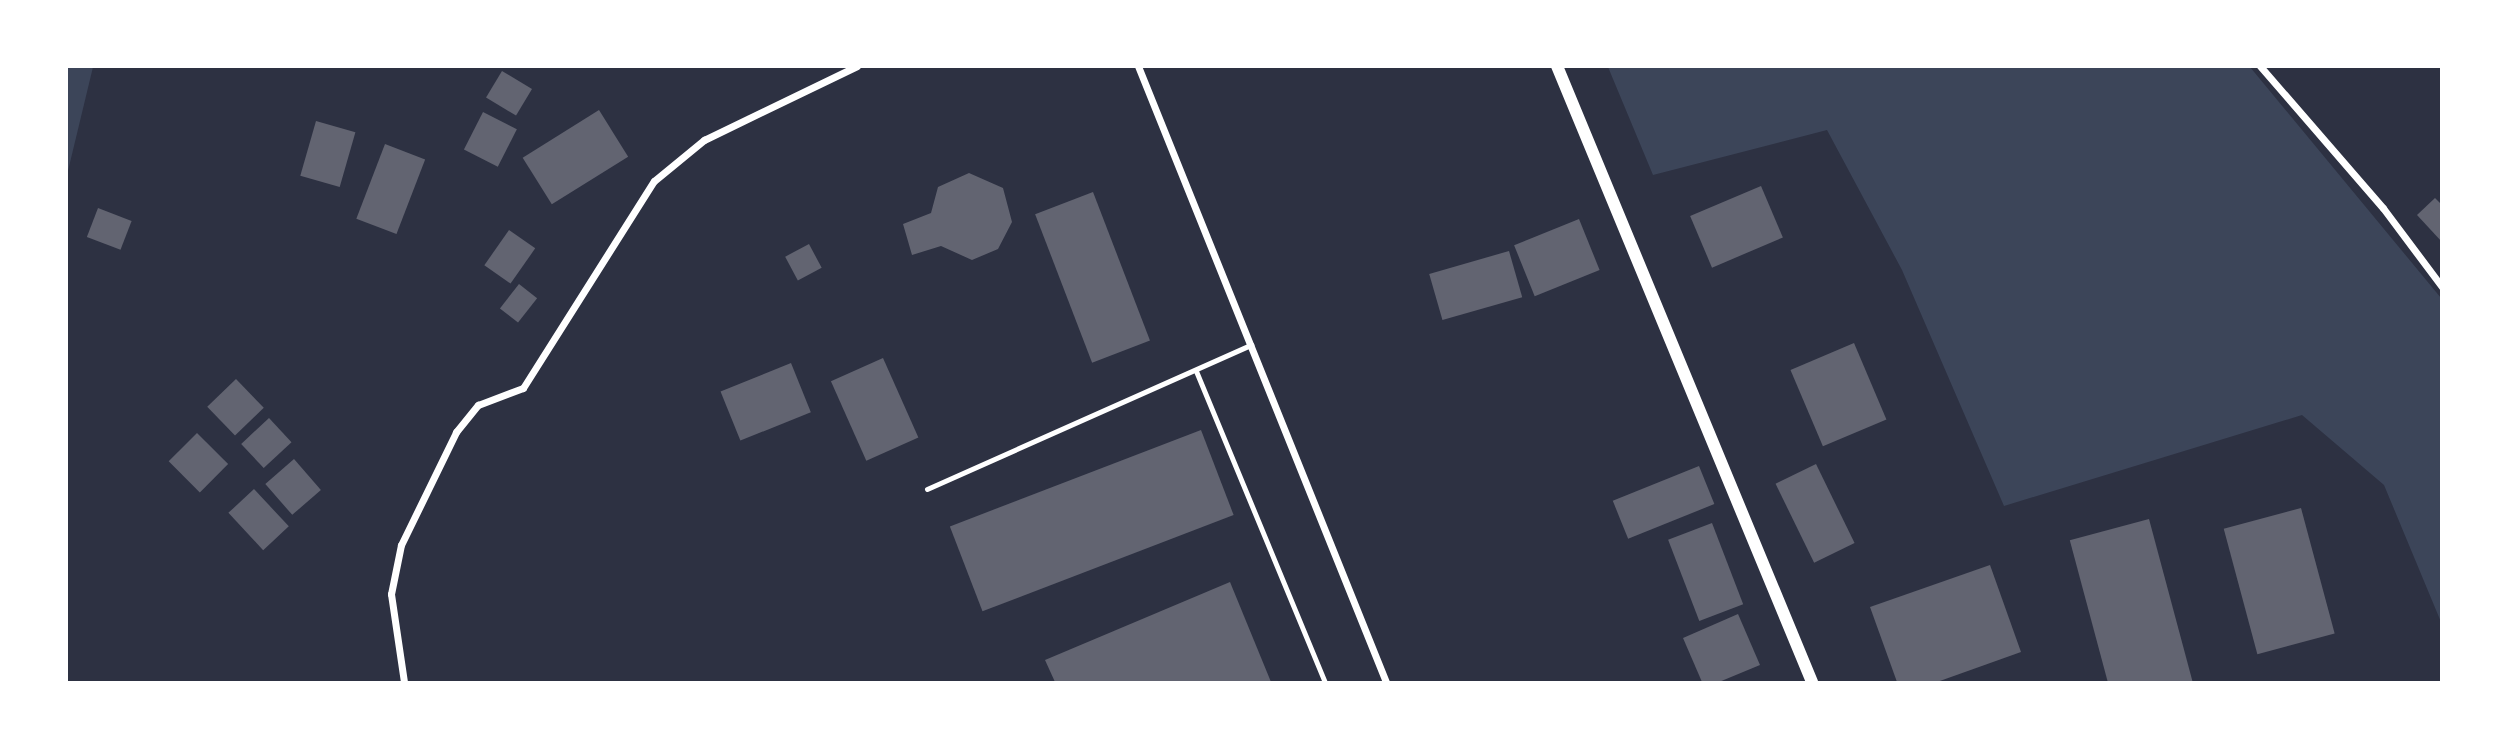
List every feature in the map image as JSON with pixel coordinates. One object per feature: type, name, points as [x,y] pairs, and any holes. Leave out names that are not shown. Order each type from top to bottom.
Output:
[{"type":"street","points":[[404,682],[391,594],[401,545],[456,432],[478,405],[523,388],[654,181],[704,140],[857,66]]},
{"type":"street","points":[[1138,66],[1386,682]]},
{"type":"street","points":[[1557,66],[1812,682]]},
{"type":"street","points":[[2260,66],[2383,208],[2441,287]]},
{"type":"lane","points":[[927,489],[1251,345]]},
{"type":"lane","points":[[1196,371],[1325,682]]},
{"type":"shaded area","points":[[67,66],[93,67],[66,175]]},
{"type":"shaded area","points":[[1608,67],[2250,67],[2441,298],[2441,622],[2384,485],[2302,415],[2004,506],[1902,270],[1827,130],[1653,175]]},
{"type":"building","points":[[502,71],[532,89],[516,116],[486,98]]},
{"type":"building","points":[[599,110],[628,157],[552,204],[523,158]]},
{"type":"building","points":[[483,112],[517,129],[498,167],[464,149]]},
{"type":"building","points":[[316,121],[355,132],[340,187],[300,176]]},
{"type":"building","points":[[385,144],[425,159],[396,234],[356,219]]},
{"type":"building","points":[[969,173],[1003,188],[1012,222],[998,249],[972,260],[941,246],[912,255],[903,224],[931,213],[938,187]]},
{"type":"building","points":[[1761,186],[1783,238],[1712,268],[1690,216]]},
{"type":"building","points":[[1093,192],[1150,340],[1092,363],[1035,214]]},
{"type":"building","points":[[2435,198],[2442,205],[2442,242],[2417,215]]},
{"type":"building","points":[[98,208],[132,221],[120,250],[87,237]]},
{"type":"building","points":[[1579,219],[1600,270],[1535,296],[1514,245]]},
{"type":"building","points":[[509,230],[535,248],[511,284],[484,265]]},
{"type":"building","points":[[809,244],[822,268],[798,281],[785,257]]},
{"type":"building","points":[[1509,251],[1522,297],[1442,320],[1429,274]]},
{"type":"building","points":[[519,284],[537,298],[518,323],[500,308]]},
{"type":"building","points":[[1854,343],[1886,419],[1823,446],[1790,370]]},
{"type":"building","points":[[883,358],[918,437],[866,461],[831,381]]},
{"type":"building","points":[[791,363],[811,412],[740,441],[721,391]]},
{"type":"building","points":[[236,379],[264,408],[235,436],[207,407]]},
{"type":"building","points":[[269,418],[292,442],[264,468],[241,444]]},
{"type":"building","points":[[1201,430],[1234,515],[982,611],[950,526]]},
{"type":"building","points":[[197,433],[228,464],[200,492],[169,461]]},
{"type":"building","points":[[294,459],[321,490],[292,515],[265,484]]},
{"type":"building","points":[[1816,464],[1855,543],[1814,563],[1776,484]]},
{"type":"building","points":[[1699,466],[1714,504],[1628,539],[1613,501]]},
{"type":"building","points":[[254,489],[289,526],[263,550],[228,513]]},
{"type":"building","points":[[2301,508],[2335,634],[2257,654],[2224,529]]},
{"type":"building","points":[[2149,519],[2193,682],[2108,682],[2070,540]]},
{"type":"building","points":[[1712,523],[1743,604],[1699,621],[1668,540]]},
{"type":"building","points":[[1990,565],[2021,652],[1937,682],[1897,682],[1870,607]]},
{"type":"building","points":[[1230,582],[1271,682],[1055,682],[1045,660]]},
{"type":"building","points":[[1738,614],[1760,665],[1719,682],[1702,682],[1683,638]]}]
